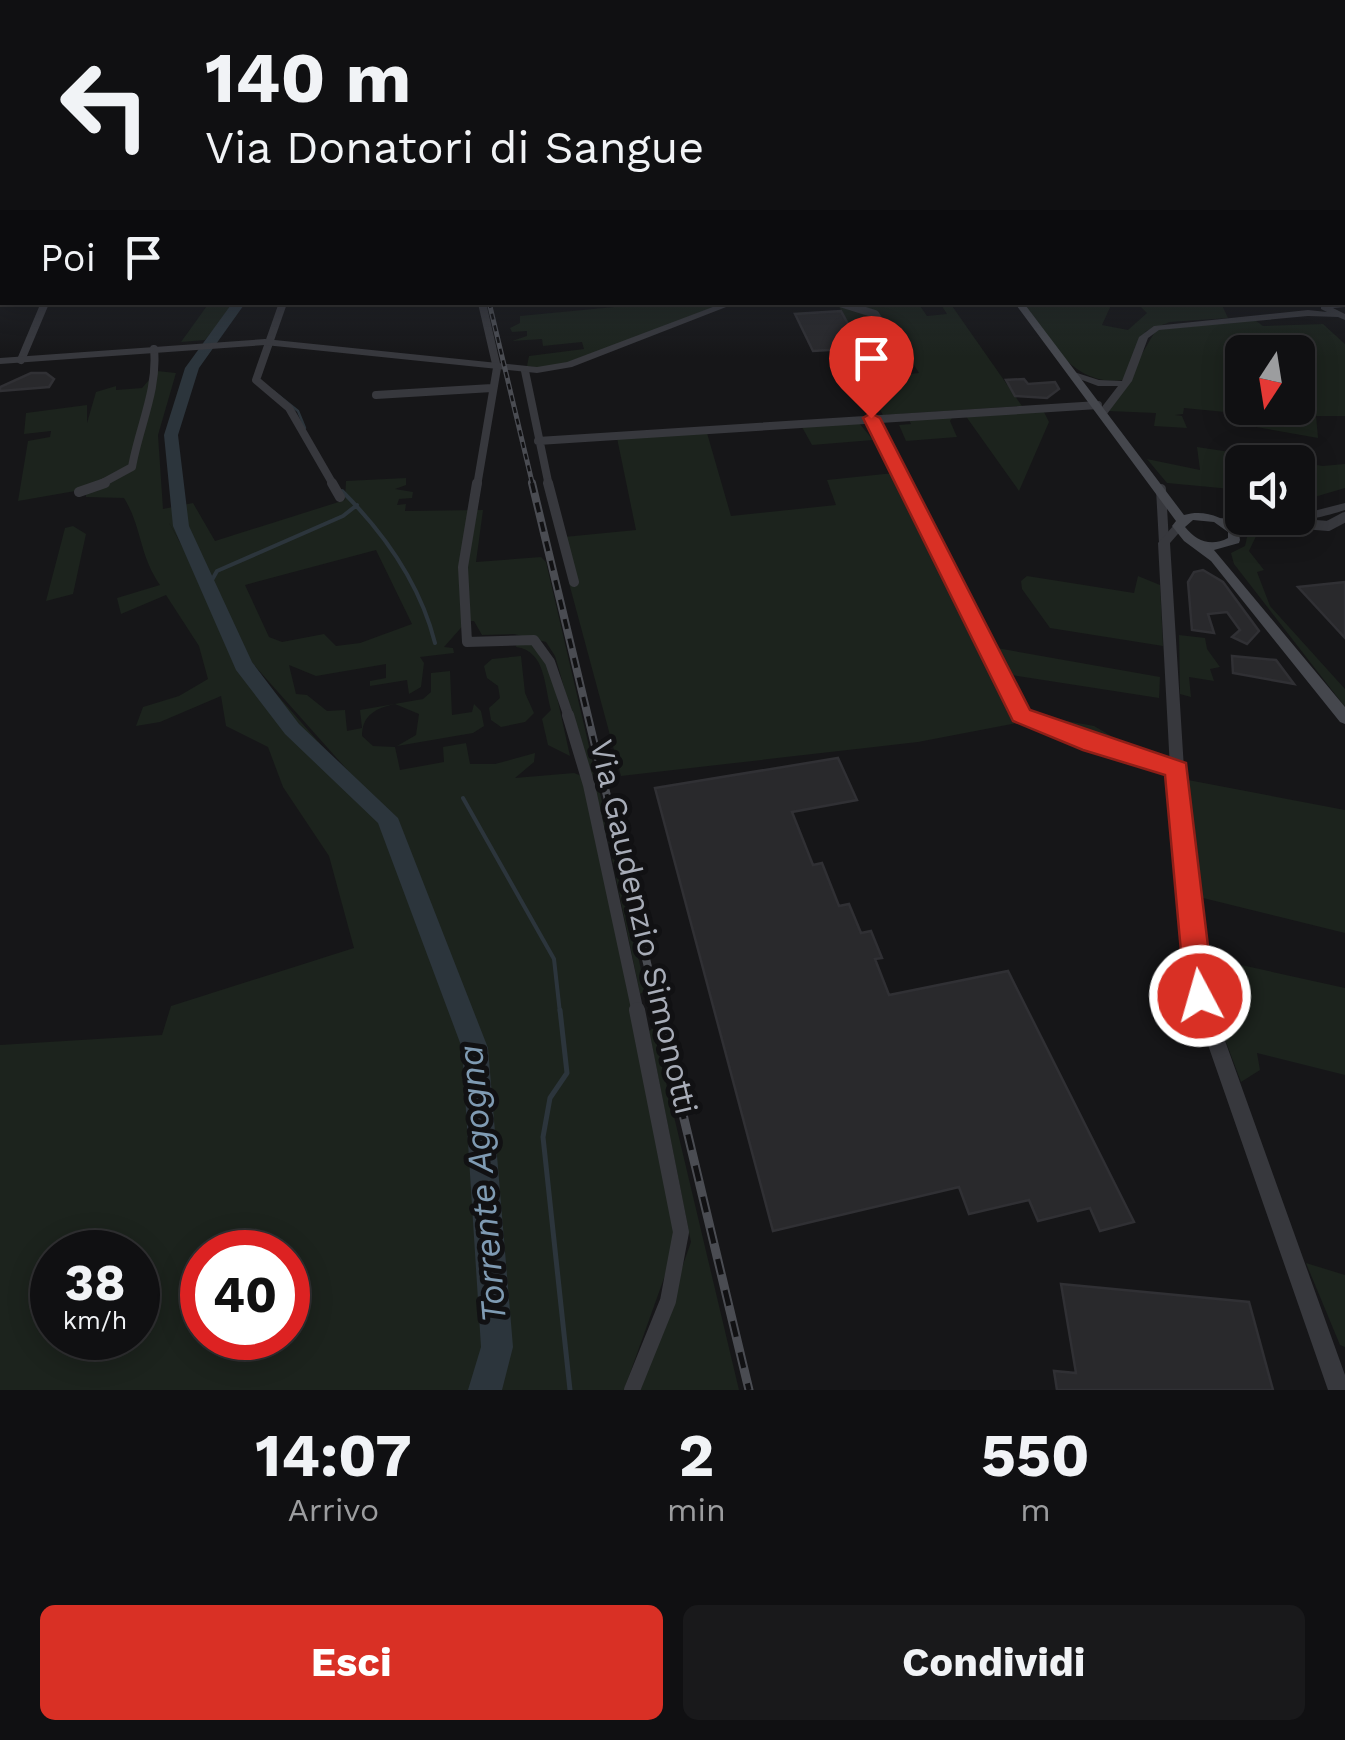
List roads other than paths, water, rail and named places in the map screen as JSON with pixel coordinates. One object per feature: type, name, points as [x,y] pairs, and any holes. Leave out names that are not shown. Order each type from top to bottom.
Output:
[{"type":"main road","points":[[1020,305],[1161,488],[1180,523],[1233,578],[1345,718]]},
{"type":"main road","points":[[1161,488],[1203,516],[1221,521],[1230,541],[1233,578]]},
{"type":"main road","points":[[1180,523],[1203,516]]},
{"type":"main road","points":[[1196,543],[1230,541]]},
{"type":"street","points":[[21,360],[44,305]]},
{"type":"street","points":[[282,305],[266,342],[258,386],[289,408],[340,496]]},
{"type":"street","points":[[483,305],[496,368]]},
{"type":"street","points":[[0,362],[192,344],[266,342],[524,370],[570,364],[727,305]]},
{"type":"street","points":[[848,305],[876,314],[901,355]]},
{"type":"street","points":[[1308,313],[1326,305],[1342,317]]},
{"type":"street","points":[[538,440],[1046,406],[1093,399],[1122,384],[1144,337],[1156,328],[1308,313],[1342,317]]},
{"type":"street","points":[[79,492],[112,482],[132,467],[139,428],[157,378],[154,348]]},
{"type":"street","name":"Via Gaudenzio Simonotti","points":[[496,368],[464,567],[467,642],[534,640],[551,656],[573,744],[589,785],[680,1209],[684,1240],[676,1275],[632,1390]]},
{"type":"street","points":[[524,370],[574,582]]},
{"type":"street","points":[[1074,374],[1098,383],[1122,384]]},
{"type":"street","points":[[1093,399],[1122,384]]},
{"type":"street","points":[[376,396],[492,388]]},
{"type":"street","points":[[871,418],[1021,716],[1092,744],[1177,770]]},
{"type":"street","points":[[1161,488],[1177,770],[1200,996],[1339,1390]]},
{"type":"street","points":[[1315,512],[1345,506]]},
{"type":"street","points":[[1315,525],[1328,526],[1345,517]]},
{"type":"street","points":[[1221,521],[1225,521]]},
{"type":"street","points":[[1164,547],[1180,523]]},
{"type":"street","points":[[1230,541],[1237,535]]},
{"type":"street","points":[[1164,547],[1196,543]]},
{"type":"waterway","name":"Torrente Agogna","points":[[238,305],[192,368],[171,435],[181,526],[243,665],[292,729],[387,818],[475,1048],[497,1347],[485,1390]]},
{"type":"waterway","points":[[273,391],[298,411],[305,428]]},
{"type":"waterway","points":[[342,491],[356,506]]},
{"type":"waterway","points":[[208,587],[217,571],[343,516],[356,506]]},
{"type":"waterway","points":[[356,506],[373,524],[410,580],[435,643]]},
{"type":"waterway","points":[[463,798],[554,959],[560,1013]]},
{"type":"waterway","points":[[560,1010],[567,1073],[550,1098],[543,1137],[570,1390]]},
{"type":"railway","points":[[490,305],[533,486]]},
{"type":"railway","points":[[532,483],[659,1013]]},
{"type":"railway","points":[[658,1010],[749,1390]]}]
